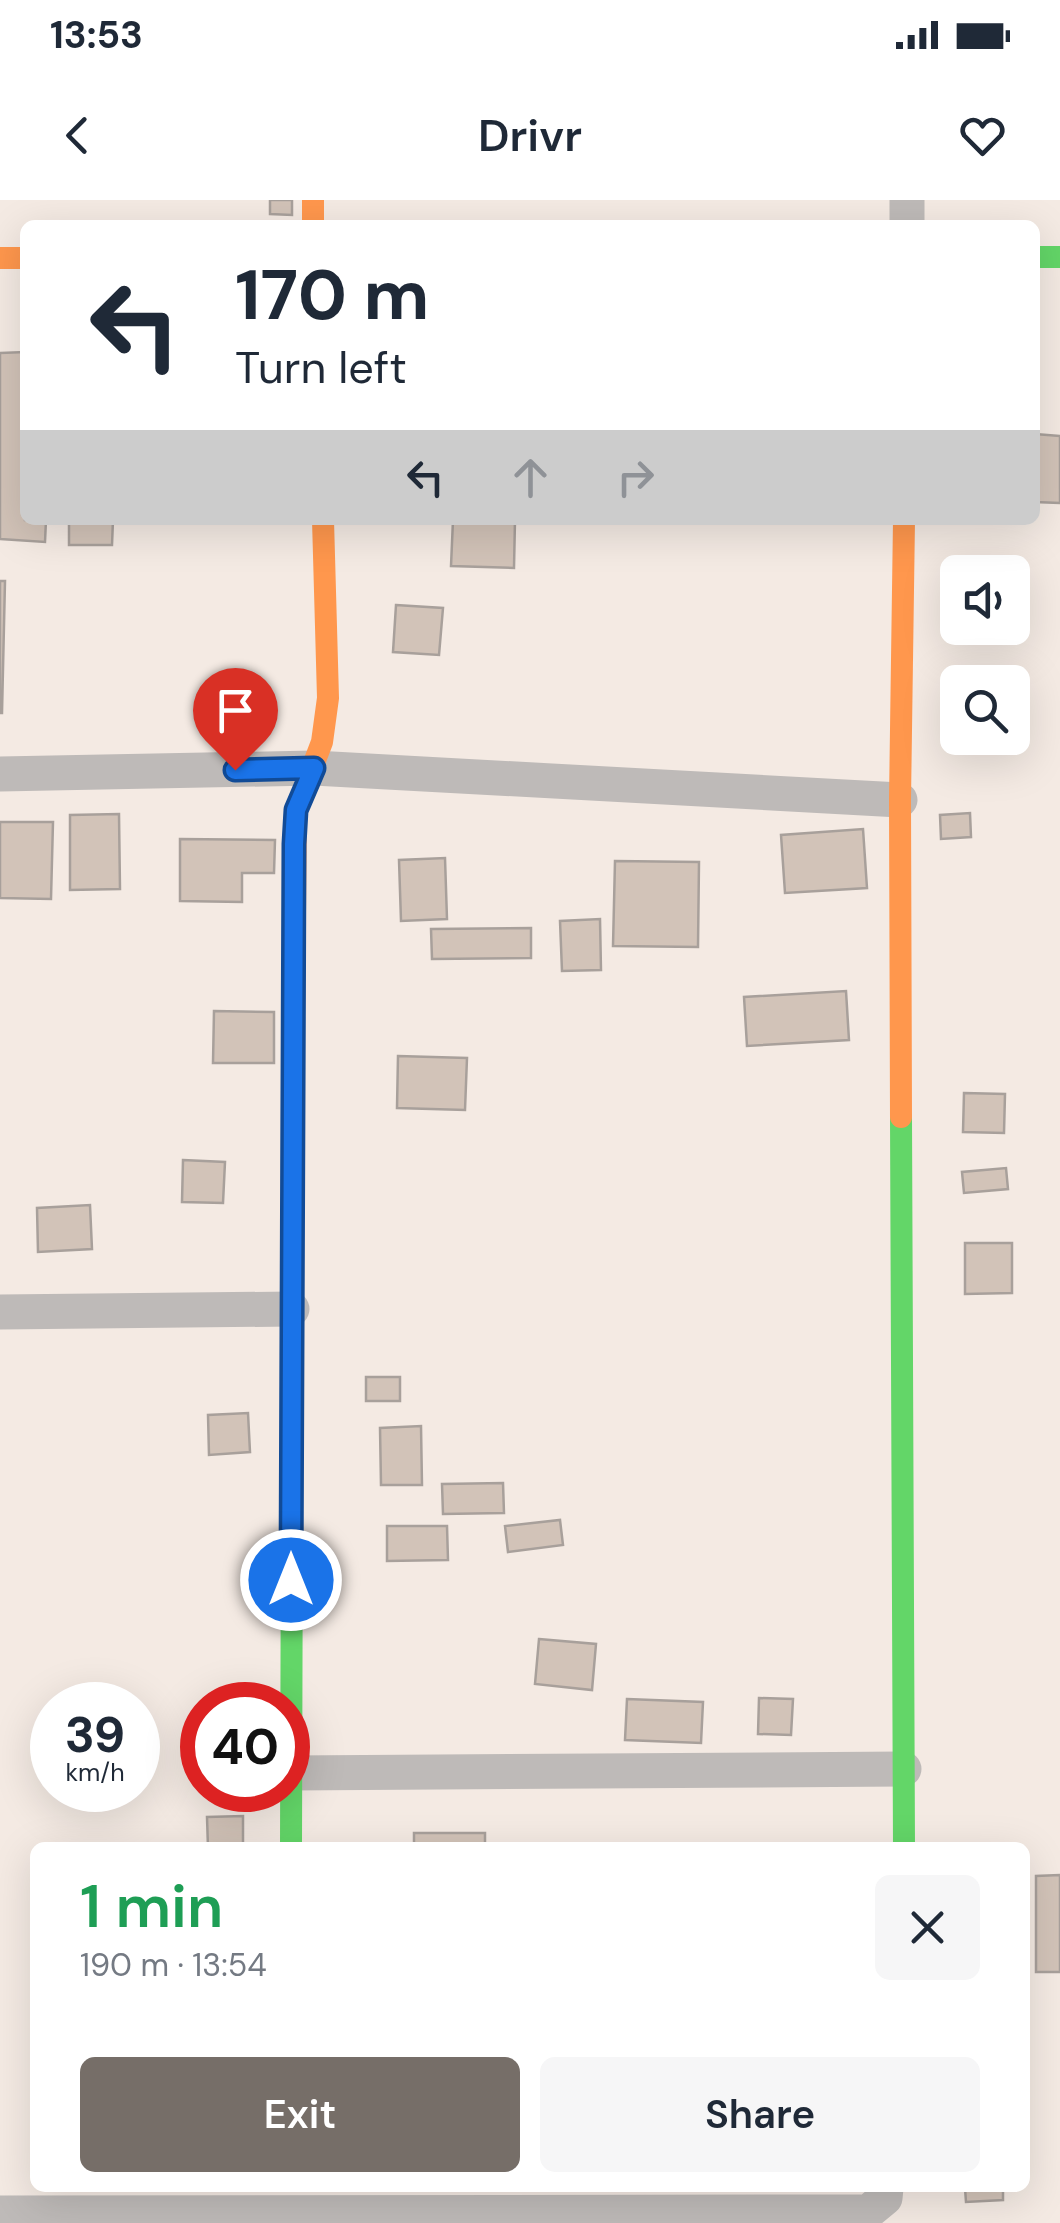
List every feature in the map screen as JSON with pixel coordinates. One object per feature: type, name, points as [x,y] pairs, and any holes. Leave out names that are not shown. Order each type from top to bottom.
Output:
[{"type":"street","points":[[290,1682],[294,844],[296,810],[322,742],[328,698],[323,525]]},
{"type":"street","points":[[904,525],[900,800],[904,1842]]},
{"type":"street","points":[[0,774],[314,768],[900,800]]},
{"type":"street","points":[[0,1312],[292,1309]]},
{"type":"street","points":[[310,1772],[904,1770]]},
{"type":"street","points":[[291,1812],[291,1842]]},
{"type":"street","points":[[0,2213],[296,2201],[868,2212],[879,2206],[884,2192]]},
{"type":"building","points":[[270,200],[292,200],[292,215],[270,214]]},
{"type":"building","points":[[20,352],[20,525],[46,525],[45,542],[0,539],[0,353]]},
{"type":"building","points":[[1040,434],[1060,436],[1060,503],[1040,502]]},
{"type":"building","points":[[69,525],[113,525],[112,545],[69,545]]},
{"type":"building","points":[[453,525],[515,525],[514,568],[451,566]]},
{"type":"building","points":[[0,581],[5,581],[2,713],[0,713]]},
{"type":"building","points":[[396,605],[443,608],[439,655],[393,652]]},
{"type":"building","points":[[970,813],[971,837],[941,839],[940,815]]},
{"type":"building","points":[[119,814],[120,889],[70,890],[70,815]]},
{"type":"building","points":[[0,822],[53,822],[51,899],[0,898]]},
{"type":"building","points":[[863,829],[867,888],[785,893],[781,835]]},
{"type":"building","points":[[180,839],[275,840],[274,873],[242,873],[242,902],[180,901]]},
{"type":"building","points":[[445,858],[447,919],[401,921],[399,860]]},
{"type":"building","points":[[615,861],[699,862],[698,947],[613,946]]},
{"type":"building","points":[[600,919],[601,970],[562,971],[560,921]]},
{"type":"building","points":[[531,928],[531,958],[432,959],[431,929]]},
{"type":"building","points":[[846,991],[849,1040],[747,1046],[744,997]]},
{"type":"building","points":[[214,1011],[274,1012],[274,1063],[213,1063]]},
{"type":"building","points":[[398,1056],[467,1058],[465,1110],[397,1108]]},
{"type":"building","points":[[964,1093],[1005,1094],[1004,1133],[963,1132]]},
{"type":"building","points":[[183,1160],[225,1162],[223,1203],[182,1202]]},
{"type":"building","points":[[1006,1168],[1008,1189],[964,1193],[962,1172]]},
{"type":"building","points":[[90,1205],[92,1249],[38,1252],[37,1208]]},
{"type":"building","points":[[965,1243],[1012,1243],[1012,1293],[965,1294]]},
{"type":"building","points":[[366,1377],[400,1377],[400,1401],[366,1401]]},
{"type":"building","points":[[248,1413],[250,1452],[209,1455],[208,1415]]},
{"type":"building","points":[[421,1426],[422,1485],[381,1485],[380,1428]]},
{"type":"building","points":[[503,1483],[504,1513],[443,1514],[442,1484]]},
{"type":"building","points":[[560,1520],[563,1545],[508,1552],[505,1526]]},
{"type":"building","points":[[387,1526],[447,1526],[448,1560],[387,1561]]},
{"type":"building","points":[[539,1639],[596,1644],[592,1690],[535,1684]]},
{"type":"building","points":[[759,1698],[793,1699],[791,1735],[758,1734]]},
{"type":"building","points":[[627,1699],[703,1702],[701,1743],[625,1740]]},
{"type":"building","points":[[243,1816],[243,1842],[208,1842],[207,1817]]},
{"type":"building","points":[[414,1833],[485,1833],[485,1842],[414,1842]]},
{"type":"building","points":[[1060,1875],[1060,1972],[1036,1972],[1036,1876]]},
{"type":"building","points":[[965,2192],[1003,2192],[1003,2200],[966,2202]]},
{"type":"traffic: fast","points":[[1040,257],[1060,257]]},
{"type":"traffic: fast","points":[[291,1842],[293,1117]]},
{"type":"traffic: fast","points":[[901,1117],[904,1842]]},
{"type":"traffic: slow","points":[[313,200],[313,220]]},
{"type":"traffic: slow","points":[[0,258],[20,258]]},
{"type":"traffic: slow","points":[[293,1117],[296,810],[322,742],[328,698],[323,525]]},
{"type":"traffic: slow","points":[[901,1117],[904,525]]},
{"type":"route","points":[[235,770],[314,768],[296,810],[294,844],[291,1580]]}]
